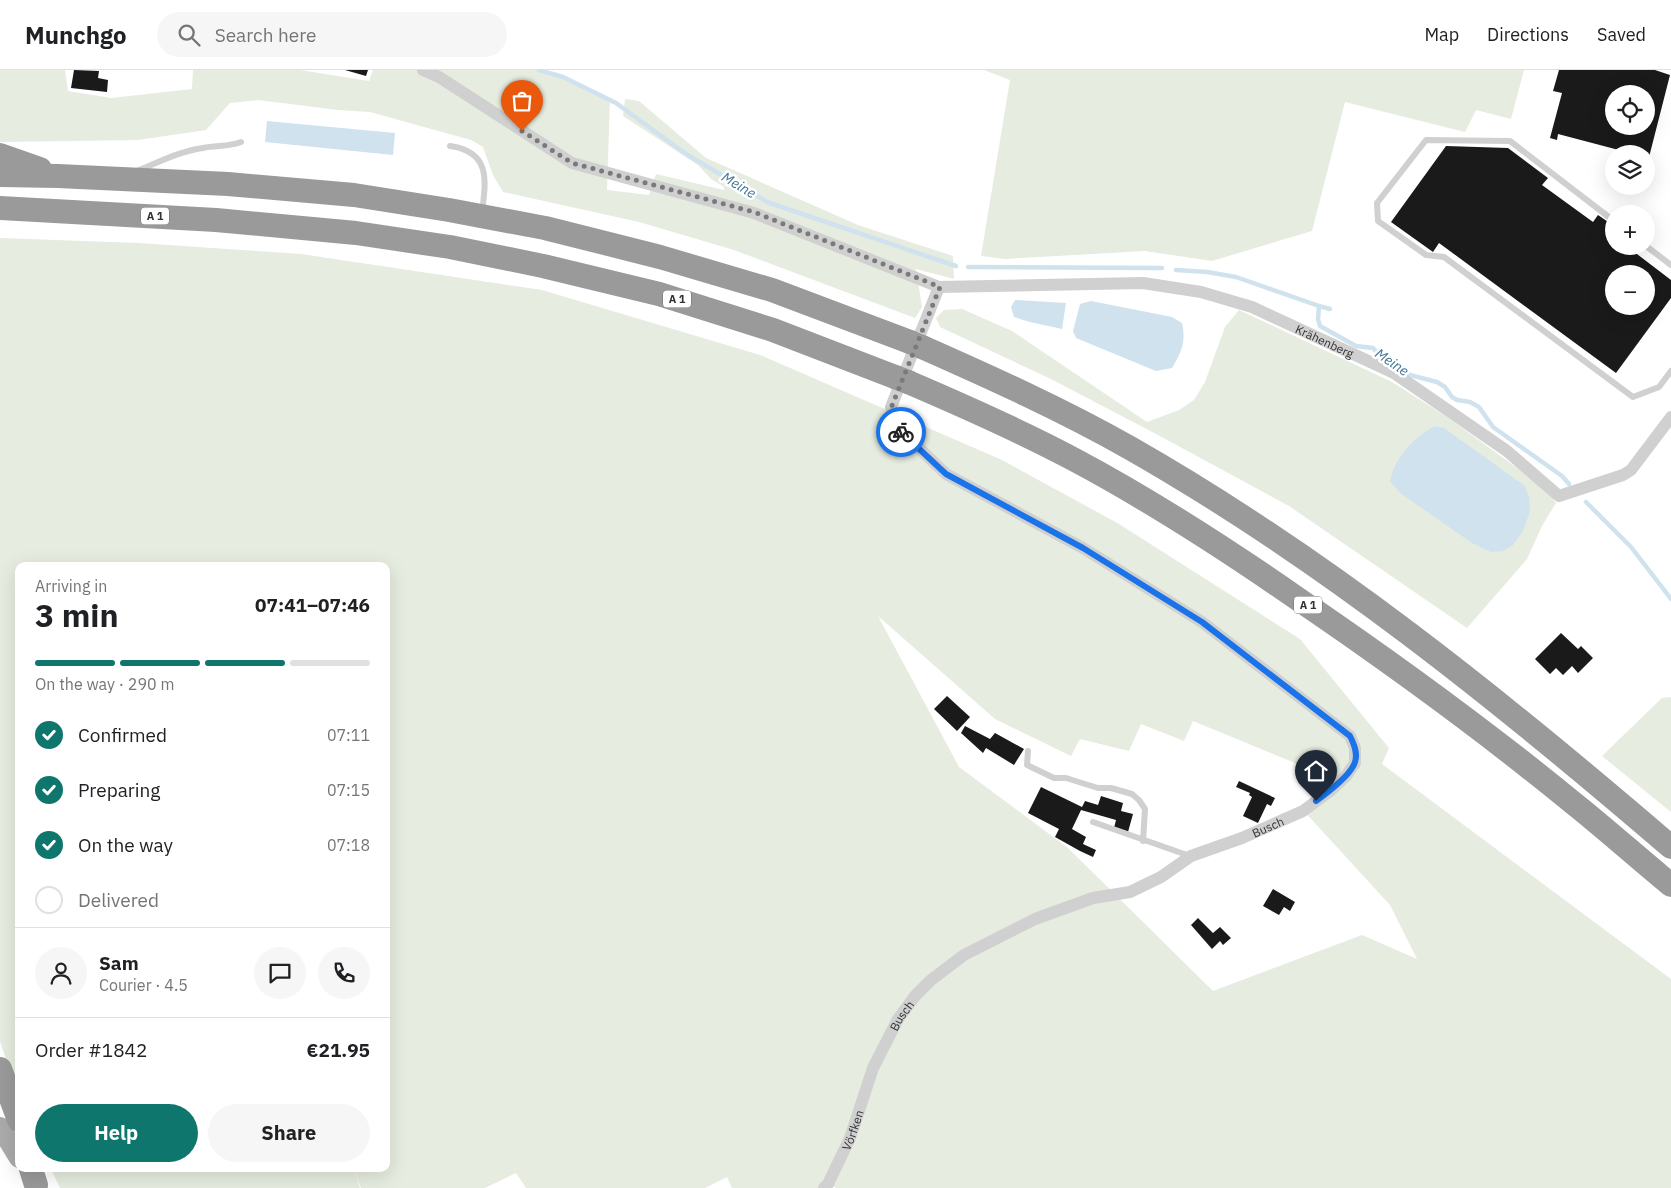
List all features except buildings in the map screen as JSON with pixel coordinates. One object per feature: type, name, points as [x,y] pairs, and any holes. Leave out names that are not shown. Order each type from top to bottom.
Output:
[{"type":"highway","points":[[0,155],[58,176]]},
{"type":"highway","points":[[0,175],[118,178],[228,184],[354,195],[481,216],[553,230],[670,260],[772,290],[916,344],[1003,383],[1129,447],[1274,536],[1444,660],[1558,751],[1671,847]]},
{"type":"highway","name":"A 1","points":[[0,208],[130,214],[267,224],[356,233],[450,247],[543,266],[659,294],[773,330],[902,379],[1009,426],[1076,460],[1233,553],[1374,651],[1489,736],[1574,803],[1671,885]]},
{"type":"highway","points":[[0,217],[34,210]]},
{"type":"highway","points":[[0,1069],[15,1109]]},
{"type":"main road","points":[[0,1127],[15,1151]]},
{"type":"street","points":[[423,70],[438,77],[572,163],[754,212],[940,287]]},
{"type":"street","name":"Krähenberg","points":[[940,287],[1143,283],[1201,292],[1252,307],[1394,373],[1507,452],[1559,496],[1623,475],[1631,470],[1671,417]]},
{"type":"street","name":"Busch","points":[[873,1068],[898,1019],[914,996],[931,980],[964,955],[1035,919],[1092,898],[1130,892],[1161,877],[1191,856],[1242,838],[1302,811],[1330,791],[1346,776],[1355,763],[1355,748],[1350,736],[1202,622],[1083,548],[946,474],[896,426],[891,408],[940,287]]},
{"type":"street","name":"Vörfken","points":[[824,1188],[828,1184],[850,1138],[873,1068]]},
{"type":"lane","points":[[1605,214],[1510,141],[1426,140],[1378,203],[1378,221],[1426,255],[1444,257],[1633,397],[1659,387],[1671,371]]},
{"type":"lane","points":[[118,178],[180,154],[204,147],[228,146],[241,142]]},
{"type":"lane","points":[[450,146],[469,150],[476,156],[483,170],[484,195],[481,216]]},
{"type":"lane","points":[[1655,253],[1671,265]]},
{"type":"lane","points":[[1028,751],[1028,765],[1054,778],[1066,778],[1098,788],[1111,788],[1132,794],[1145,809],[1144,841]]},
{"type":"lane","points":[[1093,822],[1191,856]]},
{"type":"shaded area","points":[[0,70],[65,70],[68,91],[111,98],[192,89],[193,70],[300,70],[369,81],[373,70],[544,70],[610,98],[607,190],[649,195],[656,174],[724,190],[724,187],[711,179],[698,165],[623,116],[625,99],[639,101],[706,158],[858,225],[953,256],[954,279],[916,269],[922,307],[915,318],[734,250],[639,222],[503,192],[493,175],[483,147],[471,140],[370,112],[258,100],[230,103],[206,130],[138,140],[0,142]]},
{"type":"shaded area","points":[[984,70],[1524,70],[1511,119],[1476,110],[1465,132],[1345,102],[1312,231],[1212,261],[1145,251],[1005,259],[981,256],[1010,80]]},
{"type":"shaded area","points":[[0,238],[139,243],[301,254],[542,290],[760,355],[1002,460],[1119,524],[1300,639],[1389,748],[1382,764],[1671,979],[1671,1188],[836,1188],[831,1185],[827,1188],[732,1188],[727,1177],[705,1188],[526,1188],[516,1173],[485,1188],[361,1188],[355,1172],[390,1172],[390,562],[15,562],[15,1086],[0,1041]],"holes":[[[878,616],[995,719],[1071,756],[1080,739],[1129,751],[1141,724],[1184,741],[1193,721],[1317,772],[1327,792],[1302,809],[1390,905],[1417,959],[1362,935],[1213,991],[1068,848],[959,767]]]},
{"type":"shaded area","points":[[962,309],[1012,331],[1147,422],[1179,410],[1194,400],[1205,382],[1225,327],[1239,310],[1392,382],[1447,417],[1546,489],[1556,503],[1542,526],[1527,559],[1467,628],[1289,506],[1053,380],[940,327],[936,318],[944,310]]},
{"type":"shaded area","points":[[1671,697],[1671,812],[1602,756],[1662,698]]},
{"type":"shaded area","points":[[52,1172],[355,1172],[360,1188],[60,1188]]},
{"type":"water","points":[[267,121],[395,133],[393,155],[265,142]]},
{"type":"water","points":[[1015,300],[1066,303],[1062,329],[1014,317],[1011,307]]},
{"type":"water","points":[[1091,301],[1172,317],[1182,323],[1184,336],[1182,346],[1172,368],[1156,371],[1076,338],[1073,331],[1080,304]]},
{"type":"water","points":[[1435,426],[1444,428],[1525,486],[1529,497],[1530,511],[1523,531],[1513,545],[1503,551],[1491,552],[1472,543],[1400,493],[1390,481],[1396,464],[1406,449],[1419,436]]},
{"type":"waterway","name":"Meine","points":[[539,70],[563,77],[616,103],[686,154],[767,202],[956,266]]},
{"type":"waterway","name":"Meine","points":[[968,267],[1162,268]]},
{"type":"waterway","name":"Meine","points":[[1176,270],[1207,272],[1236,277],[1319,306],[1318,319],[1320,326],[1356,346],[1373,348],[1380,356],[1398,363],[1410,375],[1437,382],[1445,387],[1452,397],[1457,400],[1470,402],[1479,407],[1493,427],[1562,476],[1569,484]]},
{"type":"waterway","points":[[1319,306],[1330,309]]},
{"type":"waterway","name":"Meine","points":[[1586,502],[1631,547],[1671,599]]},
{"type":"way so far","points":[[522,131],[572,163],[754,212],[940,287],[891,408],[896,426],[901,432]]},
{"type":"route","points":[[901,432],[946,474],[1083,548],[1202,622],[1350,736],[1355,748],[1355,763],[1346,776],[1316,801]]}]
